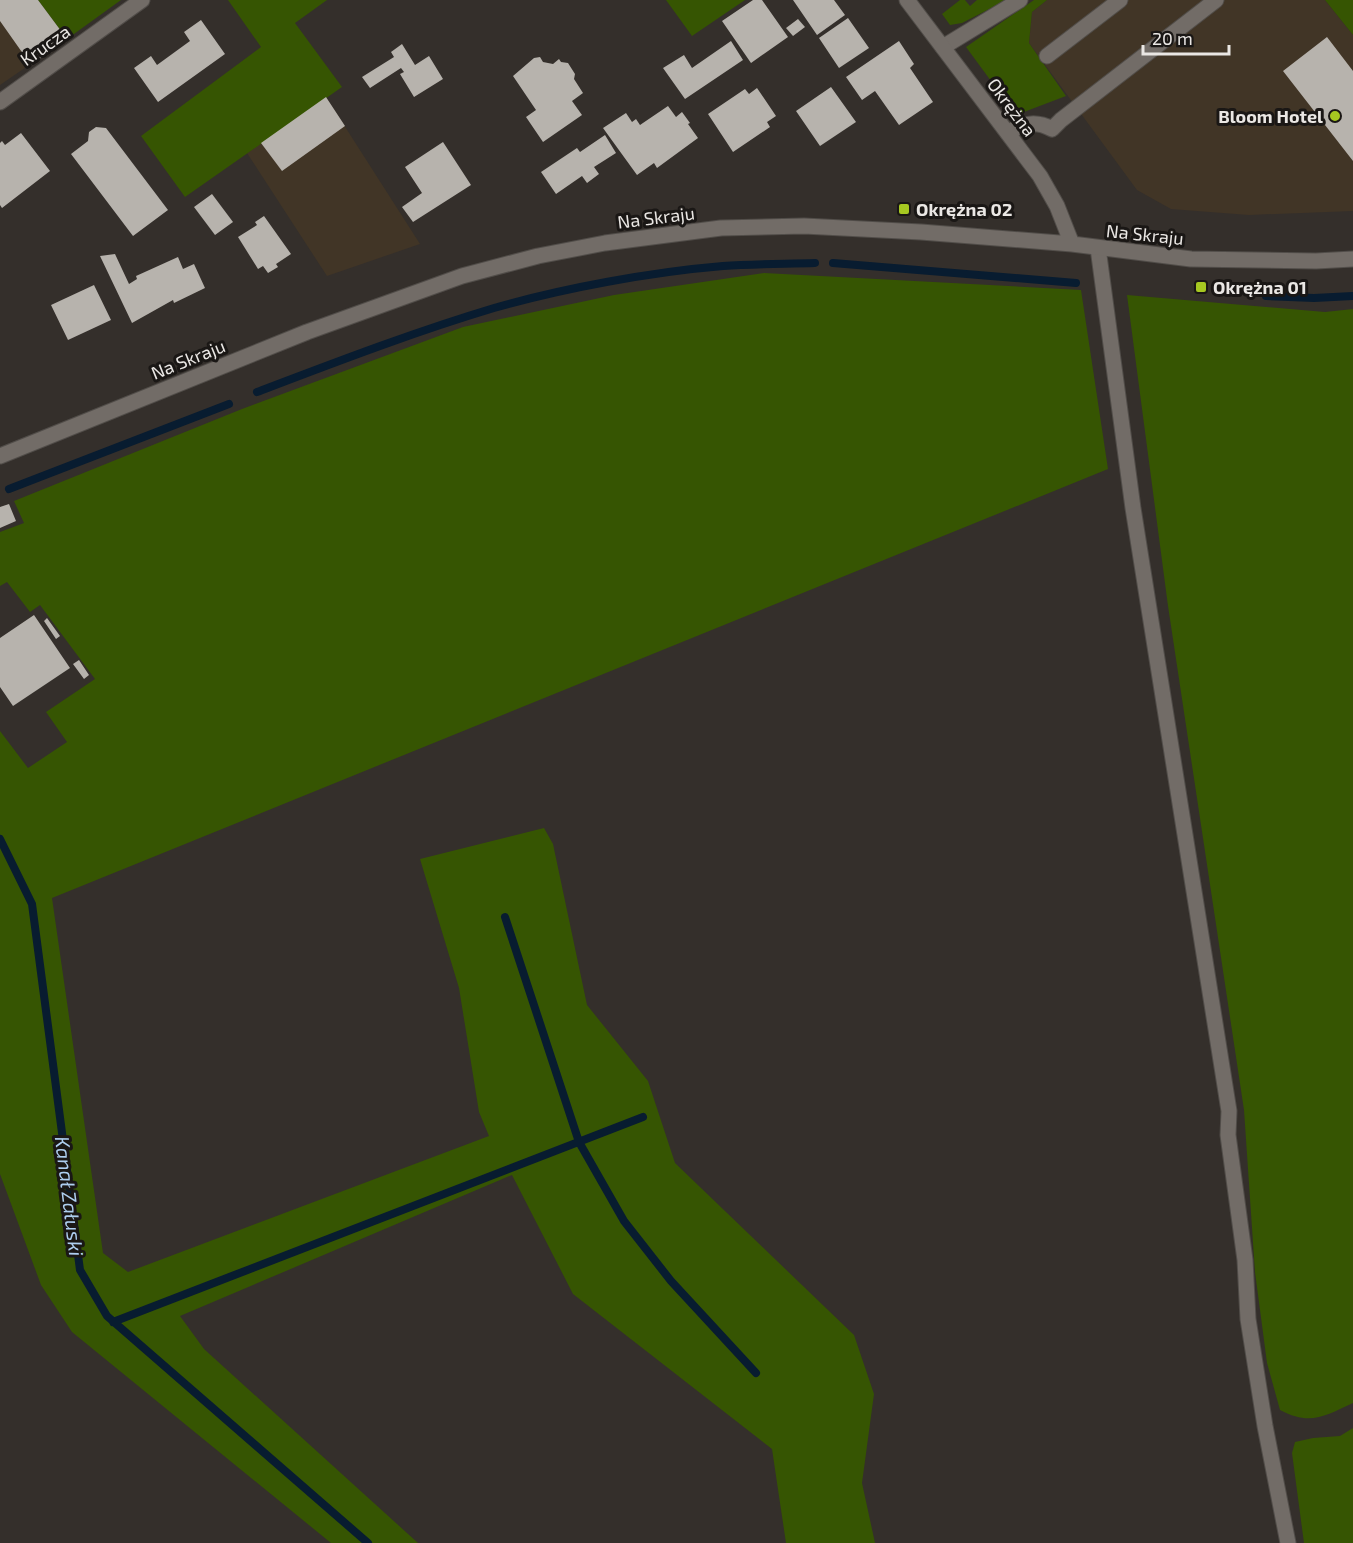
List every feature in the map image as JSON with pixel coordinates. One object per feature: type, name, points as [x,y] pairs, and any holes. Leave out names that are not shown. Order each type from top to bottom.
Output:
[{"type":"street","name":"Krucza","points":[[0,102],[142,0]]},
{"type":"street","name":"Okrężna","points":[[907,0],[1040,176],[1057,206],[1072,244]]},
{"type":"street","points":[[943,47],[1020,0]]},
{"type":"street","points":[[1047,56],[1120,0]]},
{"type":"street","points":[[1008,133],[1027,123],[1046,125],[1052,129],[1068,114],[1216,0]]},
{"type":"street","name":"Na Skraju","points":[[0,456],[307,332],[462,276],[549,254],[605,243],[721,228],[804,226],[921,232],[1072,244],[1191,258],[1296,261],[1353,259]]},
{"type":"street","points":[[1098,248],[1133,508],[1229,1111],[1228,1134],[1245,1260],[1248,1319],[1265,1426],[1288,1543]]},
{"type":"shaded area","points":[[0,0],[38,0],[67,39],[0,85]]},
{"type":"shaded area","points":[[1047,0],[1325,0],[1353,35],[1353,211],[1249,215],[1171,209],[1137,190],[1029,43],[1032,12]]},
{"type":"shaded area","points":[[326,97],[420,244],[327,276],[247,153]]},
{"type":"green space","points":[[38,0],[121,0],[67,39]]},
{"type":"green space","points":[[228,0],[327,0],[295,23],[342,87],[185,197],[141,136],[261,47]]},
{"type":"green space","points":[[666,0],[745,0],[692,36]]},
{"type":"green space","points":[[960,0],[965,0],[970,6],[977,0],[1007,0],[962,23],[950,25],[942,14]]},
{"type":"green space","points":[[1034,0],[1047,0],[1032,12],[1029,43],[1066,96],[1016,115],[966,47]]},
{"type":"green space","points":[[1325,0],[1353,0],[1353,35]]},
{"type":"green space","points":[[764,273],[1081,290],[1108,469],[52,898],[103,1253],[128,1272],[489,1136],[479,1112],[459,988],[420,859],[544,828],[553,844],[587,1005],[648,1081],[675,1163],[854,1335],[874,1394],[862,1483],[875,1543],[786,1543],[772,1449],[573,1294],[512,1175],[180,1316],[204,1349],[418,1543],[331,1543],[72,1332],[41,1285],[0,1174],[0,731],[28,768],[67,742],[46,712],[95,679],[40,605],[30,612],[7,582],[0,586],[0,532],[24,523],[14,501],[242,409],[463,327],[614,295]]},
{"type":"green space","points":[[1127,295],[1325,312],[1353,309],[1353,1403],[1317,1417],[1300,1417],[1280,1410],[1267,1363],[1255,1272],[1244,1110],[1168,606]]},
{"type":"green space","points":[[1353,1428],[1353,1543],[1304,1543],[1292,1453],[1295,1442],[1340,1436]]},
{"type":"building","points":[[0,0],[38,0],[67,39],[31,65],[0,21]]},
{"type":"building","points":[[753,0],[762,0],[788,37],[751,63],[722,21]]},
{"type":"building","points":[[793,0],[834,0],[845,15],[817,35]]},
{"type":"building","points":[[848,18],[869,48],[839,68],[819,38]]},
{"type":"building","points":[[798,19],[805,27],[793,36],[786,28]]},
{"type":"building","points":[[201,20],[225,54],[158,102],[134,68],[151,56],[157,65],[190,41],[184,32]]},
{"type":"building","name":"Bloom Hotel","points":[[1327,37],[1353,71],[1353,161],[1283,71]]},
{"type":"building","points":[[731,41],[743,60],[685,99],[663,68],[684,55],[692,68]]},
{"type":"building","points":[[899,41],[914,64],[910,68],[933,102],[899,125],[875,91],[862,100],[846,77]]},
{"type":"building","points":[[402,44],[415,65],[429,56],[443,79],[414,97],[400,74],[404,72],[401,68],[370,88],[362,77],[394,57],[391,52]]},
{"type":"building","points":[[540,57],[543,62],[553,64],[559,59],[561,62],[568,63],[583,93],[572,101],[582,115],[543,142],[526,117],[536,110],[513,76],[534,58]]},
{"type":"building","points":[[831,87],[856,122],[820,146],[796,111]]},
{"type":"building","points":[[757,88],[776,116],[767,122],[770,127],[733,152],[708,114],[745,89],[749,94]]},
{"type":"building","points":[[326,97],[345,126],[282,171],[261,143]]},
{"type":"building","points":[[668,106],[676,117],[682,112],[698,138],[657,168],[654,163],[637,175],[603,128],[626,113],[632,122],[636,119],[640,125]]},
{"type":"building","points":[[96,127],[106,128],[168,210],[133,236],[71,154],[88,141],[89,132]]},
{"type":"building","points":[[21,133],[50,171],[2,208],[0,205],[0,143],[2,141],[5,145]]},
{"type":"building","points":[[605,135],[616,153],[594,167],[599,174],[587,183],[582,176],[556,194],[541,172],[577,148],[580,152]]},
{"type":"building","points":[[443,142],[471,185],[413,222],[402,207],[422,193],[405,167]]},
{"type":"building","points":[[212,194],[233,222],[215,235],[194,207]]},
{"type":"building","points":[[264,216],[291,254],[276,264],[278,267],[268,273],[263,266],[258,269],[238,237],[257,225],[255,222]]},
{"type":"building","points":[[115,254],[129,284],[137,279],[136,276],[178,257],[183,269],[194,264],[205,288],[174,303],[173,300],[132,323],[100,256]]},
{"type":"building","points":[[94,285],[111,320],[68,340],[51,305]]},
{"type":"building","points":[[9,504],[16,521],[0,528],[0,507]]},
{"type":"building","points":[[34,615],[70,668],[13,706],[0,687],[0,638]]},
{"type":"building","points":[[47,618],[60,636],[56,639],[44,621]]},
{"type":"building","points":[[79,660],[89,675],[84,679],[73,664]]},
{"type":"waterway","points":[[257,392],[434,327],[549,294],[637,277],[695,269],[735,265],[815,263]]},
{"type":"waterway","points":[[833,263],[1076,283]]},
{"type":"waterway","points":[[1266,296],[1314,298],[1353,296]]},
{"type":"waterway","points":[[9,489],[229,404]]},
{"type":"waterway","name":"Kanał Załuski","points":[[0,839],[32,904],[80,1270],[107,1316],[368,1543]]},
{"type":"waterway","points":[[505,917],[579,1142],[624,1221],[671,1281],[756,1373]]},
{"type":"waterway","points":[[113,1322],[643,1117]]},
{"type":"place","name":"Bloom Hotel","points":[[1335,116]]},
{"type":"place","name":"Okrężna 02","points":[[904,209]]},
{"type":"place","name":"Okrężna 01","points":[[1201,287]]}]
